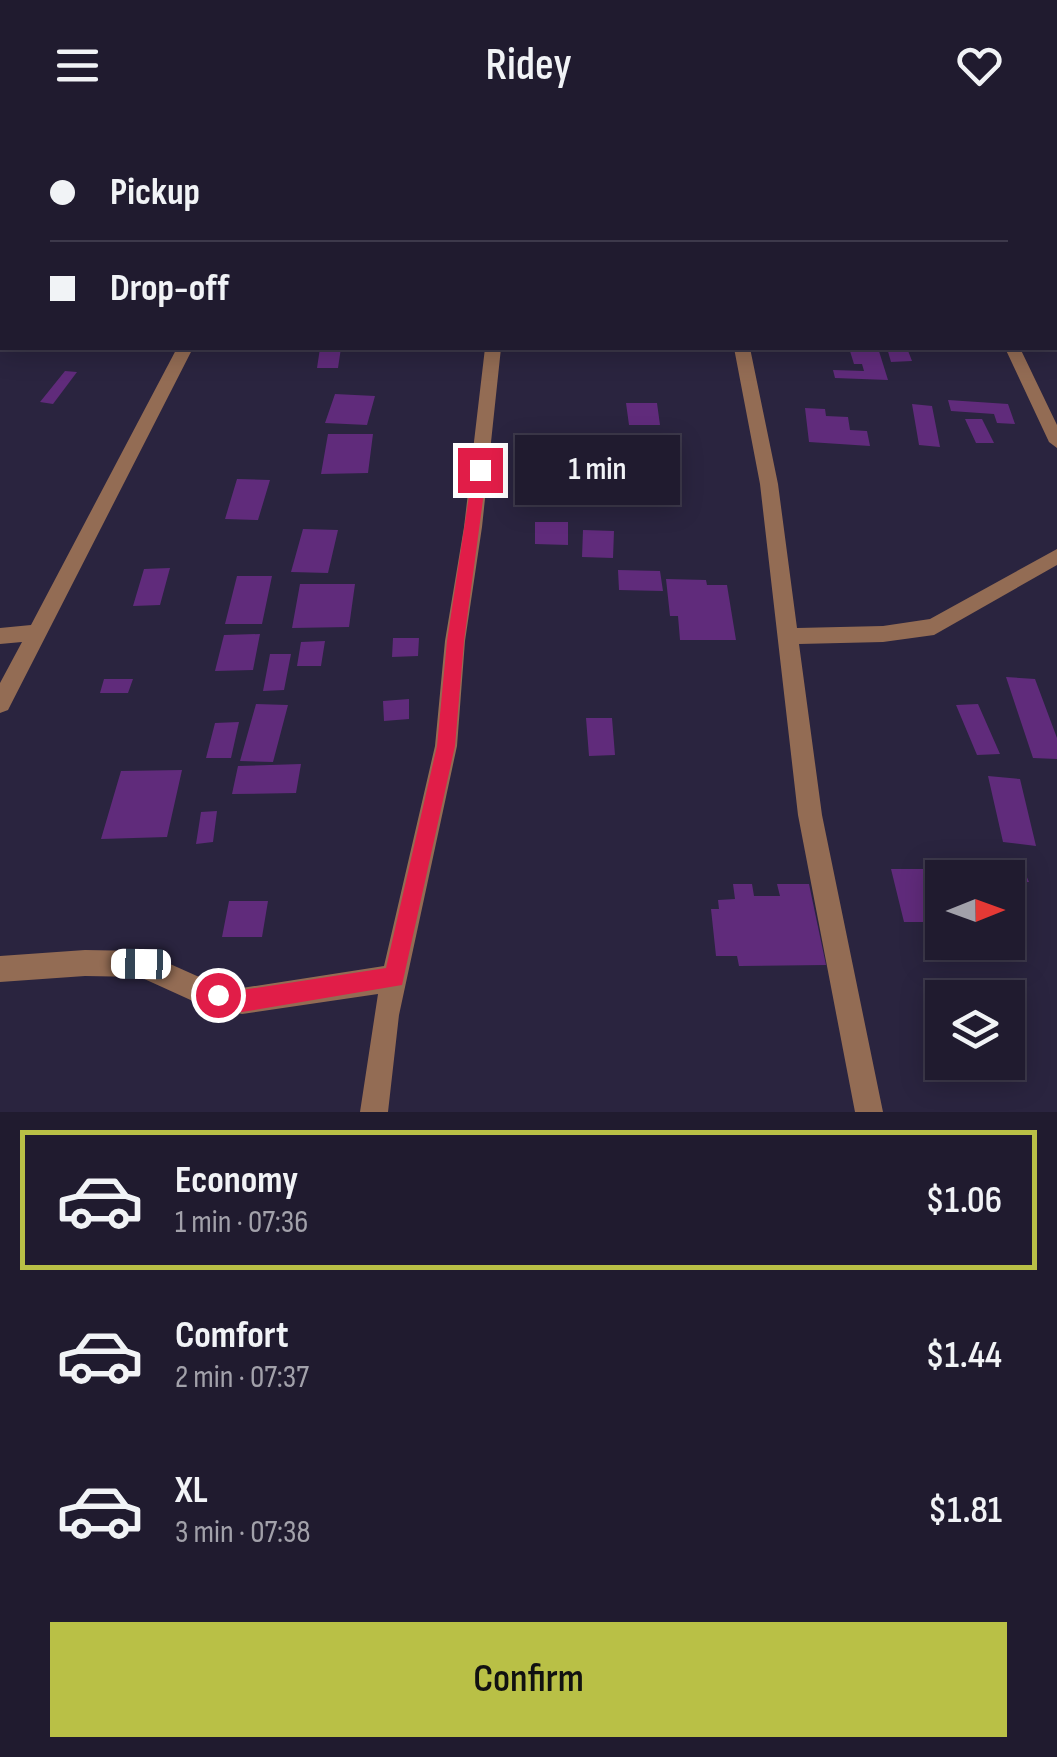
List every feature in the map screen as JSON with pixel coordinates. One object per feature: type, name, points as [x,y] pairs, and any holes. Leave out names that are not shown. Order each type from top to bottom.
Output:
[{"type":"street","points":[[0,704],[184,350]]},
{"type":"street","points":[[374,1112],[394,978],[446,746],[493,350]]},
{"type":"street","points":[[742,350],[769,484],[810,815],[869,1112]]},
{"type":"street","points":[[1013,350],[1052,417],[1057,442]]},
{"type":"street","points":[[788,636],[883,634],[934,627],[1057,556]]},
{"type":"street","points":[[0,636],[37,633]]},
{"type":"street","points":[[0,969],[84,963],[141,964],[195,990],[242,1001],[394,978]]},
{"type":"building","points":[[320,350],[341,350],[338,368],[317,368]]},
{"type":"building","points":[[850,350],[879,350],[888,380],[835,378],[833,370],[864,371],[862,364],[854,364]]},
{"type":"building","points":[[888,350],[908,350],[912,361],[891,362]]},
{"type":"building","points":[[65,371],[77,372],[53,404],[40,402]]},
{"type":"building","points":[[335,394],[375,396],[367,425],[325,423]]},
{"type":"building","points":[[948,400],[1008,404],[1015,424],[997,423],[994,414],[951,411]]},
{"type":"building","points":[[626,403],[657,403],[660,425],[629,425]]},
{"type":"building","points":[[912,404],[932,406],[940,447],[919,445]]},
{"type":"building","points":[[805,408],[825,409],[826,416],[848,417],[850,430],[867,431],[870,446],[809,442]]},
{"type":"building","points":[[965,419],[982,419],[994,443],[976,443]]},
{"type":"building","points":[[328,434],[373,434],[368,473],[321,474]]},
{"type":"building","points":[[237,479],[270,480],[258,520],[225,519]]},
{"type":"building","points":[[535,522],[568,522],[568,545],[535,544]]},
{"type":"building","points":[[303,529],[338,530],[328,573],[291,572]]},
{"type":"building","points":[[583,530],[614,531],[613,558],[582,557]]},
{"type":"building","points":[[170,568],[160,605],[133,606],[144,569]]},
{"type":"building","points":[[618,570],[660,571],[663,591],[619,590]]},
{"type":"building","points":[[237,576],[272,576],[262,624],[225,624]]},
{"type":"building","points":[[666,579],[727,585],[736,640],[680,640],[678,616],[670,616]]},
{"type":"building","points":[[300,584],[355,584],[349,627],[292,628]]},
{"type":"building","points":[[260,634],[253,670],[215,671],[224,635]]},
{"type":"building","points":[[393,638],[419,638],[418,656],[392,657]]},
{"type":"building","points":[[325,641],[321,666],[297,666],[301,642]]},
{"type":"building","points":[[270,654],[291,654],[284,690],[263,691]]},
{"type":"building","points":[[1006,677],[1035,679],[1057,738],[1057,759],[1033,758]]},
{"type":"building","points":[[104,679],[133,679],[128,693],[100,693]]},
{"type":"building","points":[[409,699],[409,719],[384,721],[383,701]]},
{"type":"building","points":[[256,704],[288,705],[273,762],[240,761]]},
{"type":"building","points":[[978,704],[1000,754],[977,755],[956,705]]},
{"type":"building","points":[[586,718],[612,718],[615,755],[589,756]]},
{"type":"building","points":[[239,722],[231,758],[206,758],[215,723]]},
{"type":"building","points":[[301,764],[296,793],[232,794],[238,766]]},
{"type":"building","points":[[182,770],[167,837],[101,839],[121,771]]},
{"type":"building","points":[[988,776],[1020,779],[1036,846],[1003,842]]},
{"type":"building","points":[[217,811],[213,842],[196,844],[201,812]]},
{"type":"building","points":[[891,869],[925,869],[925,922],[904,922]]},
{"type":"building","points":[[733,884],[752,884],[754,896],[780,896],[777,884],[809,884],[826,965],[739,966],[737,956],[716,956],[711,909],[719,909],[718,900],[735,899]]},
{"type":"building","points":[[229,901],[268,901],[262,937],[222,937]]},
{"type":"route","points":[[218,995],[242,1001],[394,978],[446,746],[480,470]]}]
